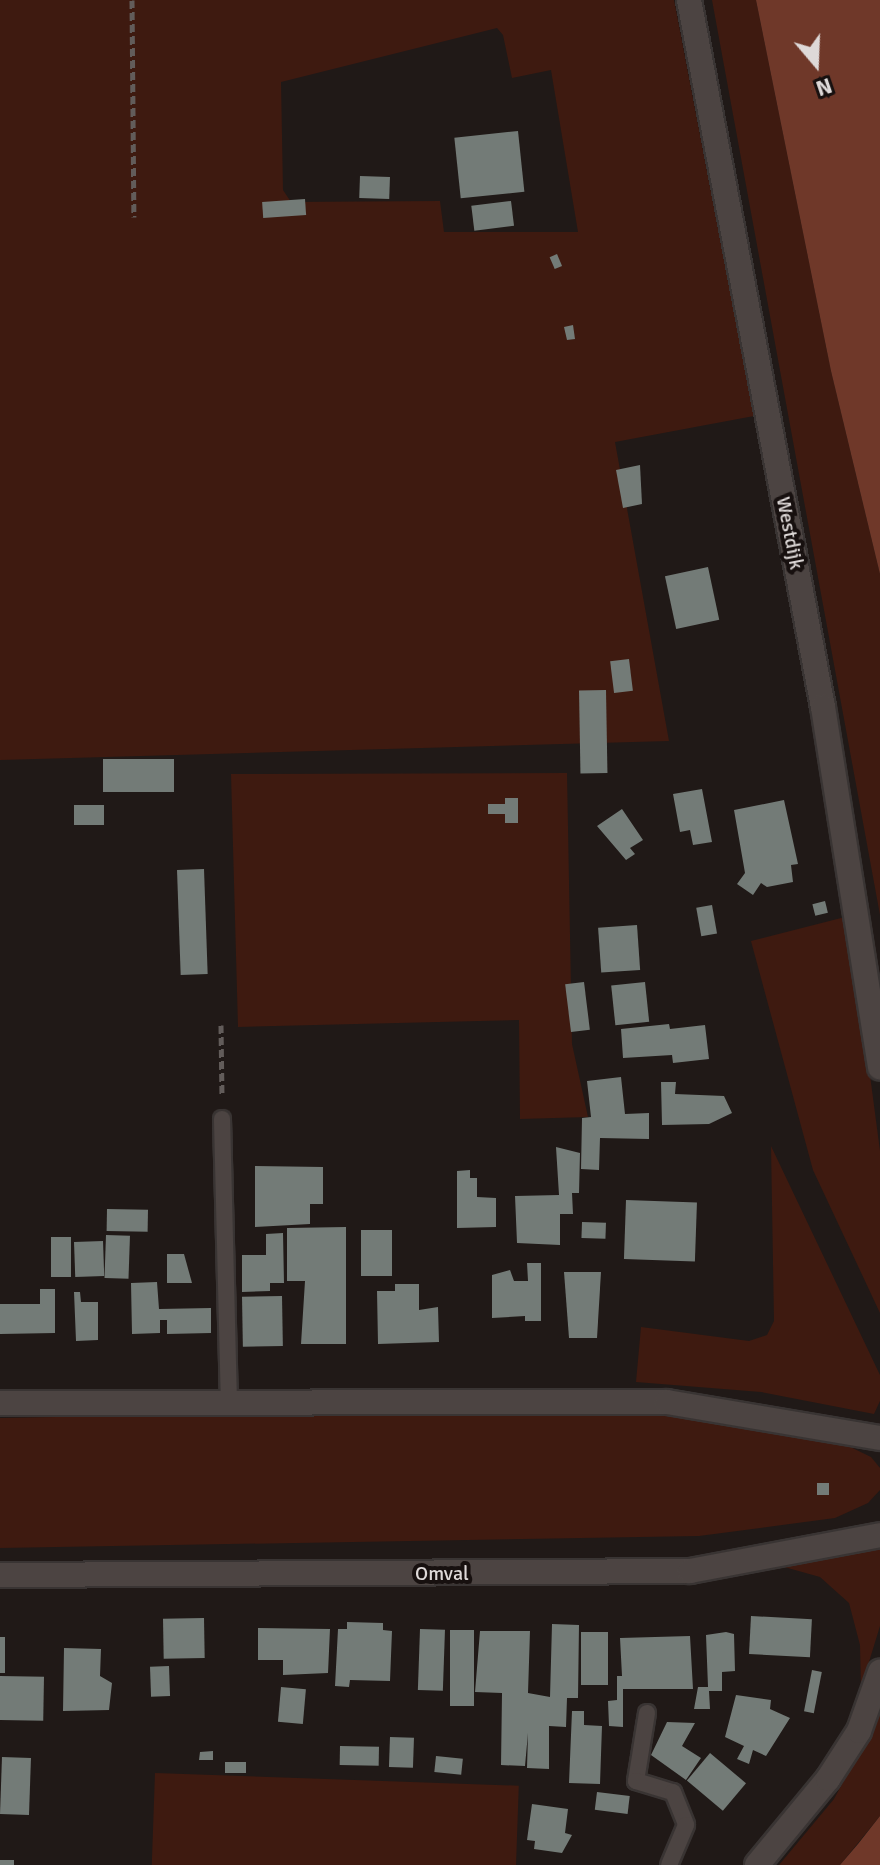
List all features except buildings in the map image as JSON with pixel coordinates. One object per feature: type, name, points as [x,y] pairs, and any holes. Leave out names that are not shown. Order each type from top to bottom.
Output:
[{"type":"street","name":"Westdijk","points":[[689,0],[823,707],[880,1068]]},
{"type":"street","points":[[0,1403],[667,1402],[880,1438]]},
{"type":"street","name":"Omval","points":[[0,1575],[690,1571],[880,1535]]},
{"type":"street","points":[[757,1865],[851,1743],[880,1672]]},
{"type":"lane","points":[[222,1119],[229,1403]]},
{"type":"lane","points":[[647,1713],[636,1781],[673,1792],[686,1825],[669,1865]]},
{"type":"path","points":[[132,0],[134,217]]},
{"type":"path","points":[[221,1025],[222,1119]]},
{"type":"shaded area","points":[[0,0],[674,0],[754,416],[615,442],[669,741],[0,760]],"holes":[[[497,28],[503,35],[512,78],[551,70],[578,232],[444,232],[440,201],[291,202],[283,190],[281,82]]]},
{"type":"shaded area","points":[[712,0],[756,0],[831,371],[880,574],[880,915]]},
{"type":"shaded area","points":[[756,0],[880,0],[880,574],[831,371]]},
{"type":"shaded area","points":[[567,773],[572,1044],[588,1117],[520,1119],[519,1020],[238,1027],[231,774]]},
{"type":"shaded area","points":[[849,916],[880,1151],[880,1313],[813,1170],[751,941]]},
{"type":"shaded area","points":[[771,1146],[880,1375],[880,1401],[874,1414],[761,1392],[636,1382],[641,1327],[749,1341],[767,1335],[774,1321]]},
{"type":"shaded area","points":[[221,1414],[661,1415],[746,1423],[838,1441],[871,1457],[880,1468],[880,1490],[868,1503],[835,1518],[699,1536],[0,1548],[0,1418]]},
{"type":"shaded area","points":[[880,1546],[880,1626],[861,1688],[860,1645],[849,1603],[820,1577],[770,1563]]},
{"type":"shaded area","points":[[880,1714],[880,1816],[840,1865],[779,1865],[834,1799]]},
{"type":"shaded area","points":[[155,1773],[519,1786],[516,1865],[152,1865]]},
{"type":"shaded area","points":[[880,1816],[880,1865],[840,1865],[858,1844]]}]
